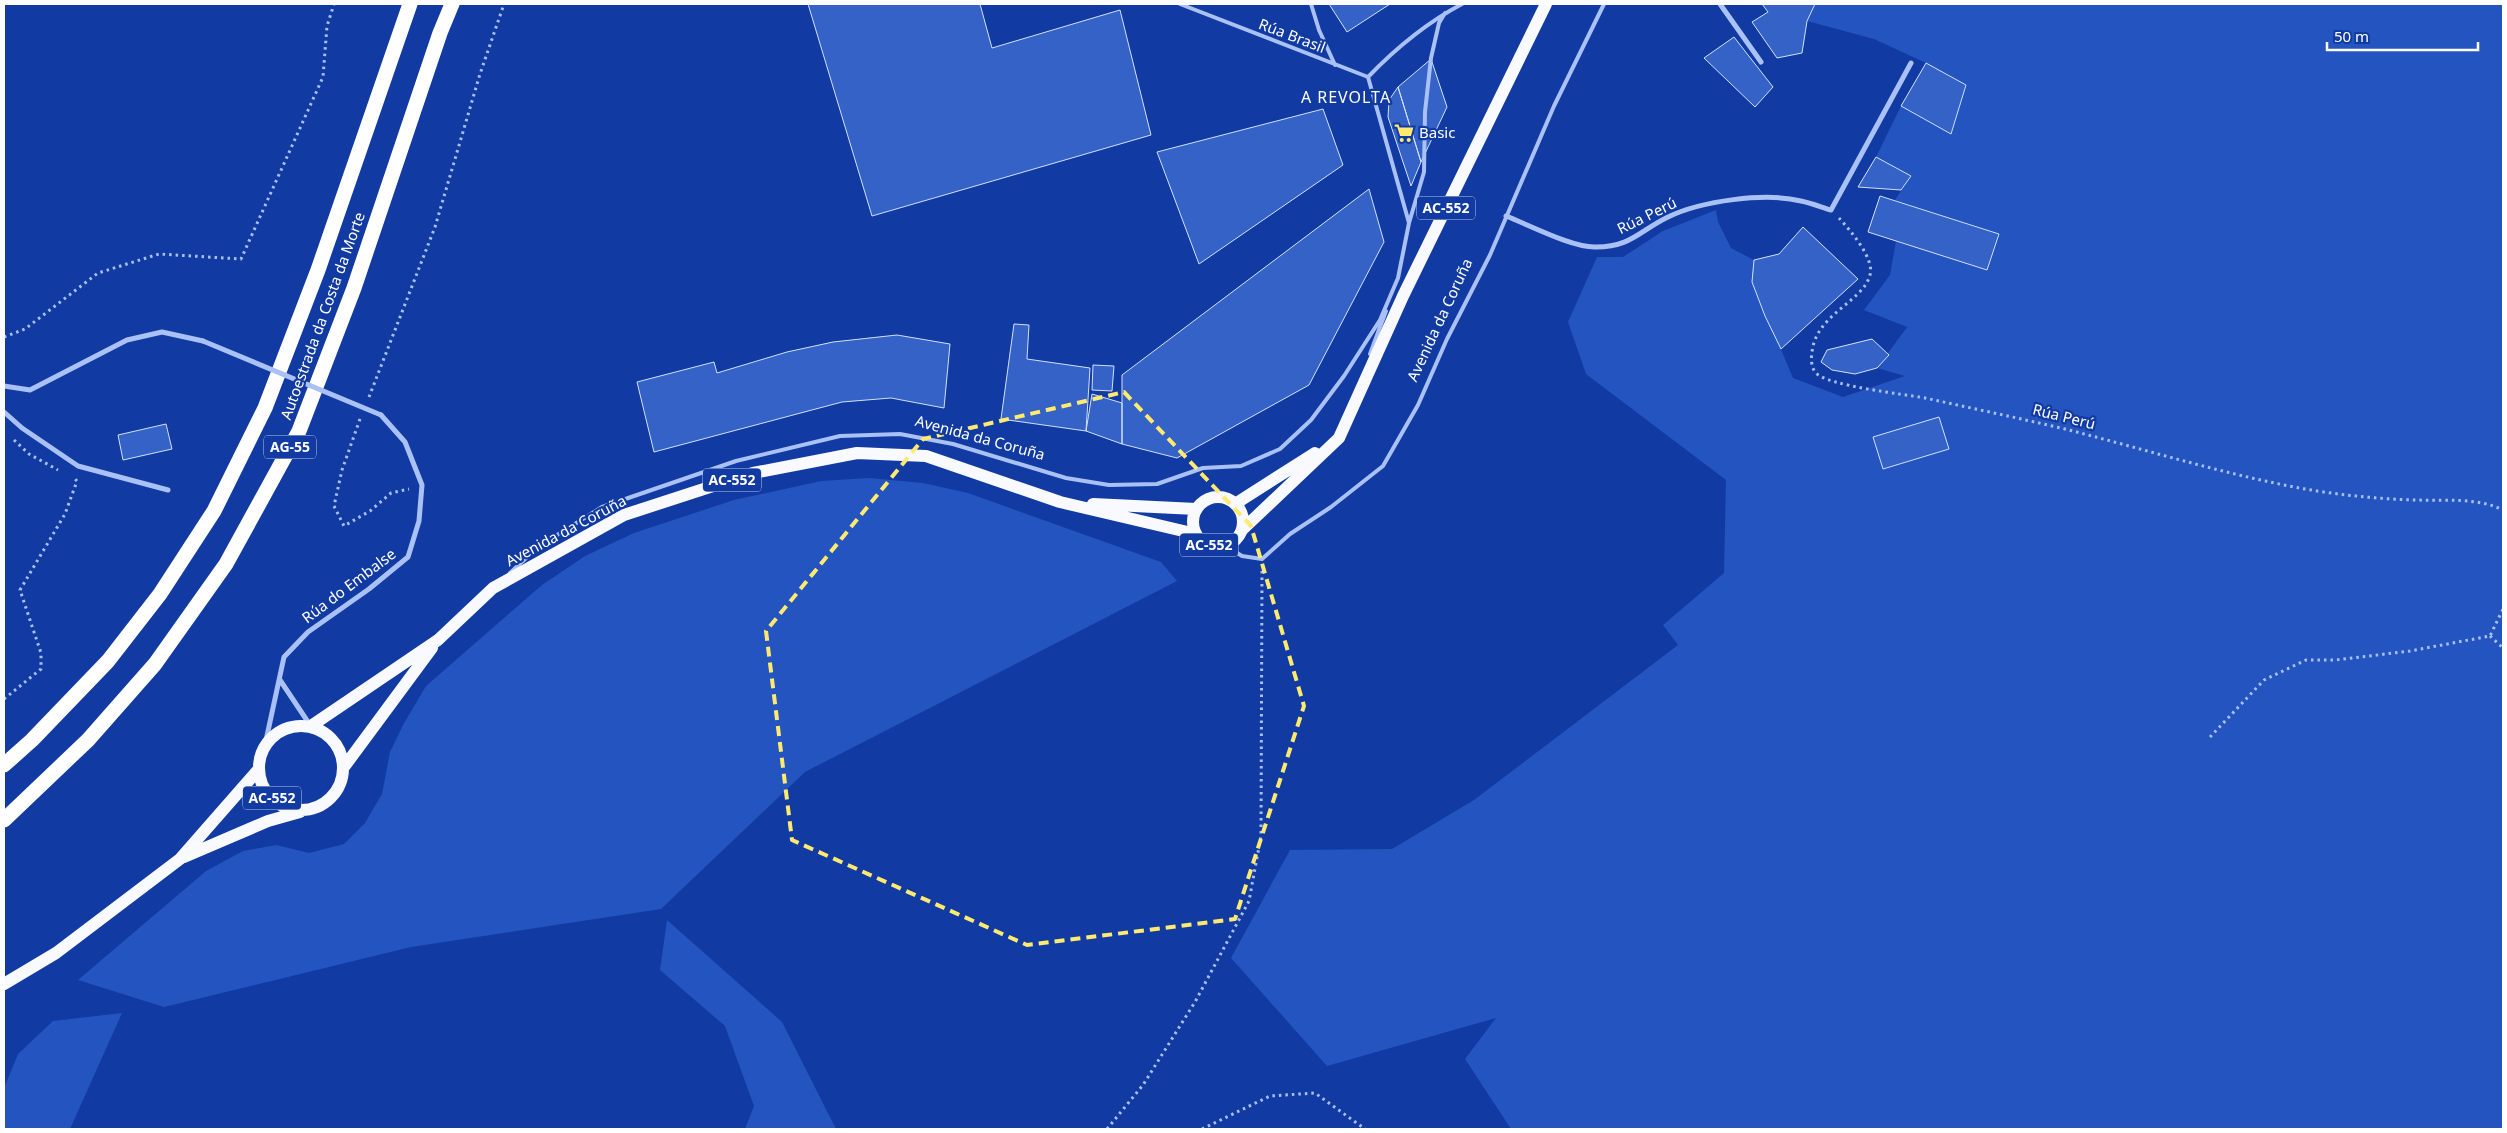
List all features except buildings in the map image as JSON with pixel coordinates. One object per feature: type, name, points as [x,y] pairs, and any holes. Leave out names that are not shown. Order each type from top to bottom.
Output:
[{"type":"highway","name":"Autoestrada da Costa da Morte","points":[[4,765],[32,740],[108,661],[160,594],[214,511],[265,408],[311,288],[410,4]]},
{"type":"highway","name":"Autoestrada da Costa da Morte","points":[[4,820],[88,740],[155,664],[226,564],[294,439],[354,288],[440,33],[452,4]]},
{"type":"main road","name":"Avenida da Coruña","points":[[1242,530],[1339,438],[1348,414],[1546,4]]},
{"type":"main road","points":[[1196,509],[1202,502],[1218,497],[1235,504],[1339,438]]},
{"type":"main road","name":"Avenida da Coruña","points":[[311,726],[438,640],[493,588],[624,515],[753,473],[857,452],[926,456],[1060,502],[1196,534]]},
{"type":"main road","name":"Avenida da Coruña","points":[[1060,502],[1196,509]]},
{"type":"main road","name":"AC-552","points":[[1196,509],[1193,522],[1196,534],[1207,545],[1219,547],[1233,542],[1242,530],[1243,518],[1235,504]]},
{"type":"main road","name":"Avenida da Coruña","points":[[344,767],[438,640]]},
{"type":"main road","name":"AC-552","points":[[311,726],[298,725],[285,729],[274,736],[265,745],[261,753],[258,770],[265,789],[278,804],[291,809],[305,810],[318,807]]},
{"type":"main road","points":[[311,726],[330,737],[338,746],[344,767]]},
{"type":"main road","name":"AC-552","points":[[180,859],[268,820],[318,807],[332,797],[337,790],[344,767]]},
{"type":"main road","name":"AC-552","points":[[4,984],[56,953],[180,859],[258,770]]},
{"type":"street","points":[[1720,4],[1761,62]]},
{"type":"street","points":[[1830,210],[1911,63]]},
{"type":"street","name":"Rúa Perú","points":[[1506,216],[1569,241],[1594,248],[1626,243],[1668,217],[1711,202],[1756,198],[1800,200],[1830,210]]},
{"type":"street","name":"Rúa do Embalse","points":[[4,386],[30,390],[126,340],[162,332],[202,341],[381,415],[406,442],[422,486],[419,521],[408,557],[369,589],[308,632],[284,657],[265,745]]},
{"type":"street","points":[[4,412],[22,428],[78,466],[168,490]]},
{"type":"street","points":[[280,680],[311,726]]},
{"type":"lane","name":"Rúa Brasil","points":[[1180,4],[1368,77]]},
{"type":"lane","points":[[1311,4],[1319,30],[1335,65]]},
{"type":"lane","points":[[1368,77],[1391,53],[1445,13],[1462,4]]},
{"type":"lane","name":"Avenida da Coruña","points":[[1262,559],[1290,534],[1331,507],[1383,466],[1418,405],[1506,216],[1554,106],[1604,4]]},
{"type":"lane","points":[[1409,223],[1424,172],[1424,112],[1432,58],[1440,23],[1445,13]]},
{"type":"lane","name":"Avenida da Coruña","points":[[1348,414],[1398,278],[1409,223],[1368,77]]},
{"type":"lane","name":"Avenida da Coruña","points":[[493,588],[538,547],[602,507],[736,461],[840,436],[900,434],[953,444],[1066,478],[1108,484],[1157,484],[1203,468],[1241,466],[1280,449],[1311,420],[1344,376],[1380,320],[1398,278]]},
{"type":"lane","points":[[1219,547],[1229,548],[1242,556],[1262,559]]},
{"type":"path","points":[[4,337],[25,329],[98,273],[159,254],[241,259],[322,77],[327,26],[334,4]]},
{"type":"path","points":[[365,406],[392,332],[435,227],[480,74],[504,4]]},
{"type":"path","name":"Rúa Perú","points":[[1830,210],[1851,231],[1870,261],[1871,275],[1865,284],[1819,331],[1812,346],[1811,360],[1816,373],[1828,380],[1906,394],[2064,429],[2196,464],[2315,490],[2361,497],[2469,501],[2490,504],[2503,510]]},
{"type":"path","points":[[362,415],[342,470],[334,506],[344,526],[370,512],[391,493],[422,486]]},
{"type":"path","points":[[10,436],[29,454],[61,472]]},
{"type":"path","points":[[4,699],[41,669],[41,653],[20,590],[65,514],[77,481],[69,476]]},
{"type":"path","points":[[1107,1129],[1143,1084],[1195,1002],[1249,901],[1261,836],[1262,559]]},
{"type":"path","points":[[2490,636],[2503,609]]},
{"type":"path","points":[[2490,636],[2503,648]]},
{"type":"path","points":[[2210,737],[2264,680],[2306,660],[2336,660],[2410,651],[2490,636]]},
{"type":"path","points":[[1202,1129],[1270,1096],[1315,1092],[1365,1129]]},
{"type":"highlighted area","points":[[1124,392],[1251,526],[1304,706],[1235,919],[1027,945],[792,840],[766,631],[923,439]]},
{"type":"shaded area","points":[[1815,4],[2503,4],[2503,1129],[1511,1129],[1465,1059],[1496,1018],[1327,1066],[1231,958],[1290,850],[1392,849],[1474,800],[1678,645],[1663,625],[1724,573],[1726,480],[1586,374],[1568,322],[1597,257],[1623,257],[1663,231],[1716,210],[1718,222],[1731,248],[1754,260],[1753,282],[1793,378],[1843,397],[1905,376],[1877,368],[1907,327],[1864,310],[1890,275],[1896,241],[1987,269],[1999,234],[1895,200],[1911,176],[1876,157],[1901,106],[1951,133],[1966,85],[1926,63],[1874,39],[1807,21]]},
{"type":"shaded area","points":[[869,478],[923,483],[968,493],[1161,562],[1177,581],[805,772],[661,909],[411,947],[164,1007],[78,980],[206,871],[243,851],[276,845],[309,853],[344,844],[365,823],[382,794],[390,752],[403,725],[426,686],[542,585],[585,556],[634,533],[734,500],[821,481]]},
{"type":"shaded area","points":[[667,920],[782,1022],[836,1129],[745,1129],[754,1106],[725,1026],[660,970]]},
{"type":"shaded area","points":[[122,1013],[70,1129],[4,1129],[4,1088],[18,1054],[53,1021]]},
{"type":"place","name":"Basic","points":[[1404,133]]},
{"type":"district","name":"A REVOLTA","points":[[1346,97]]}]
